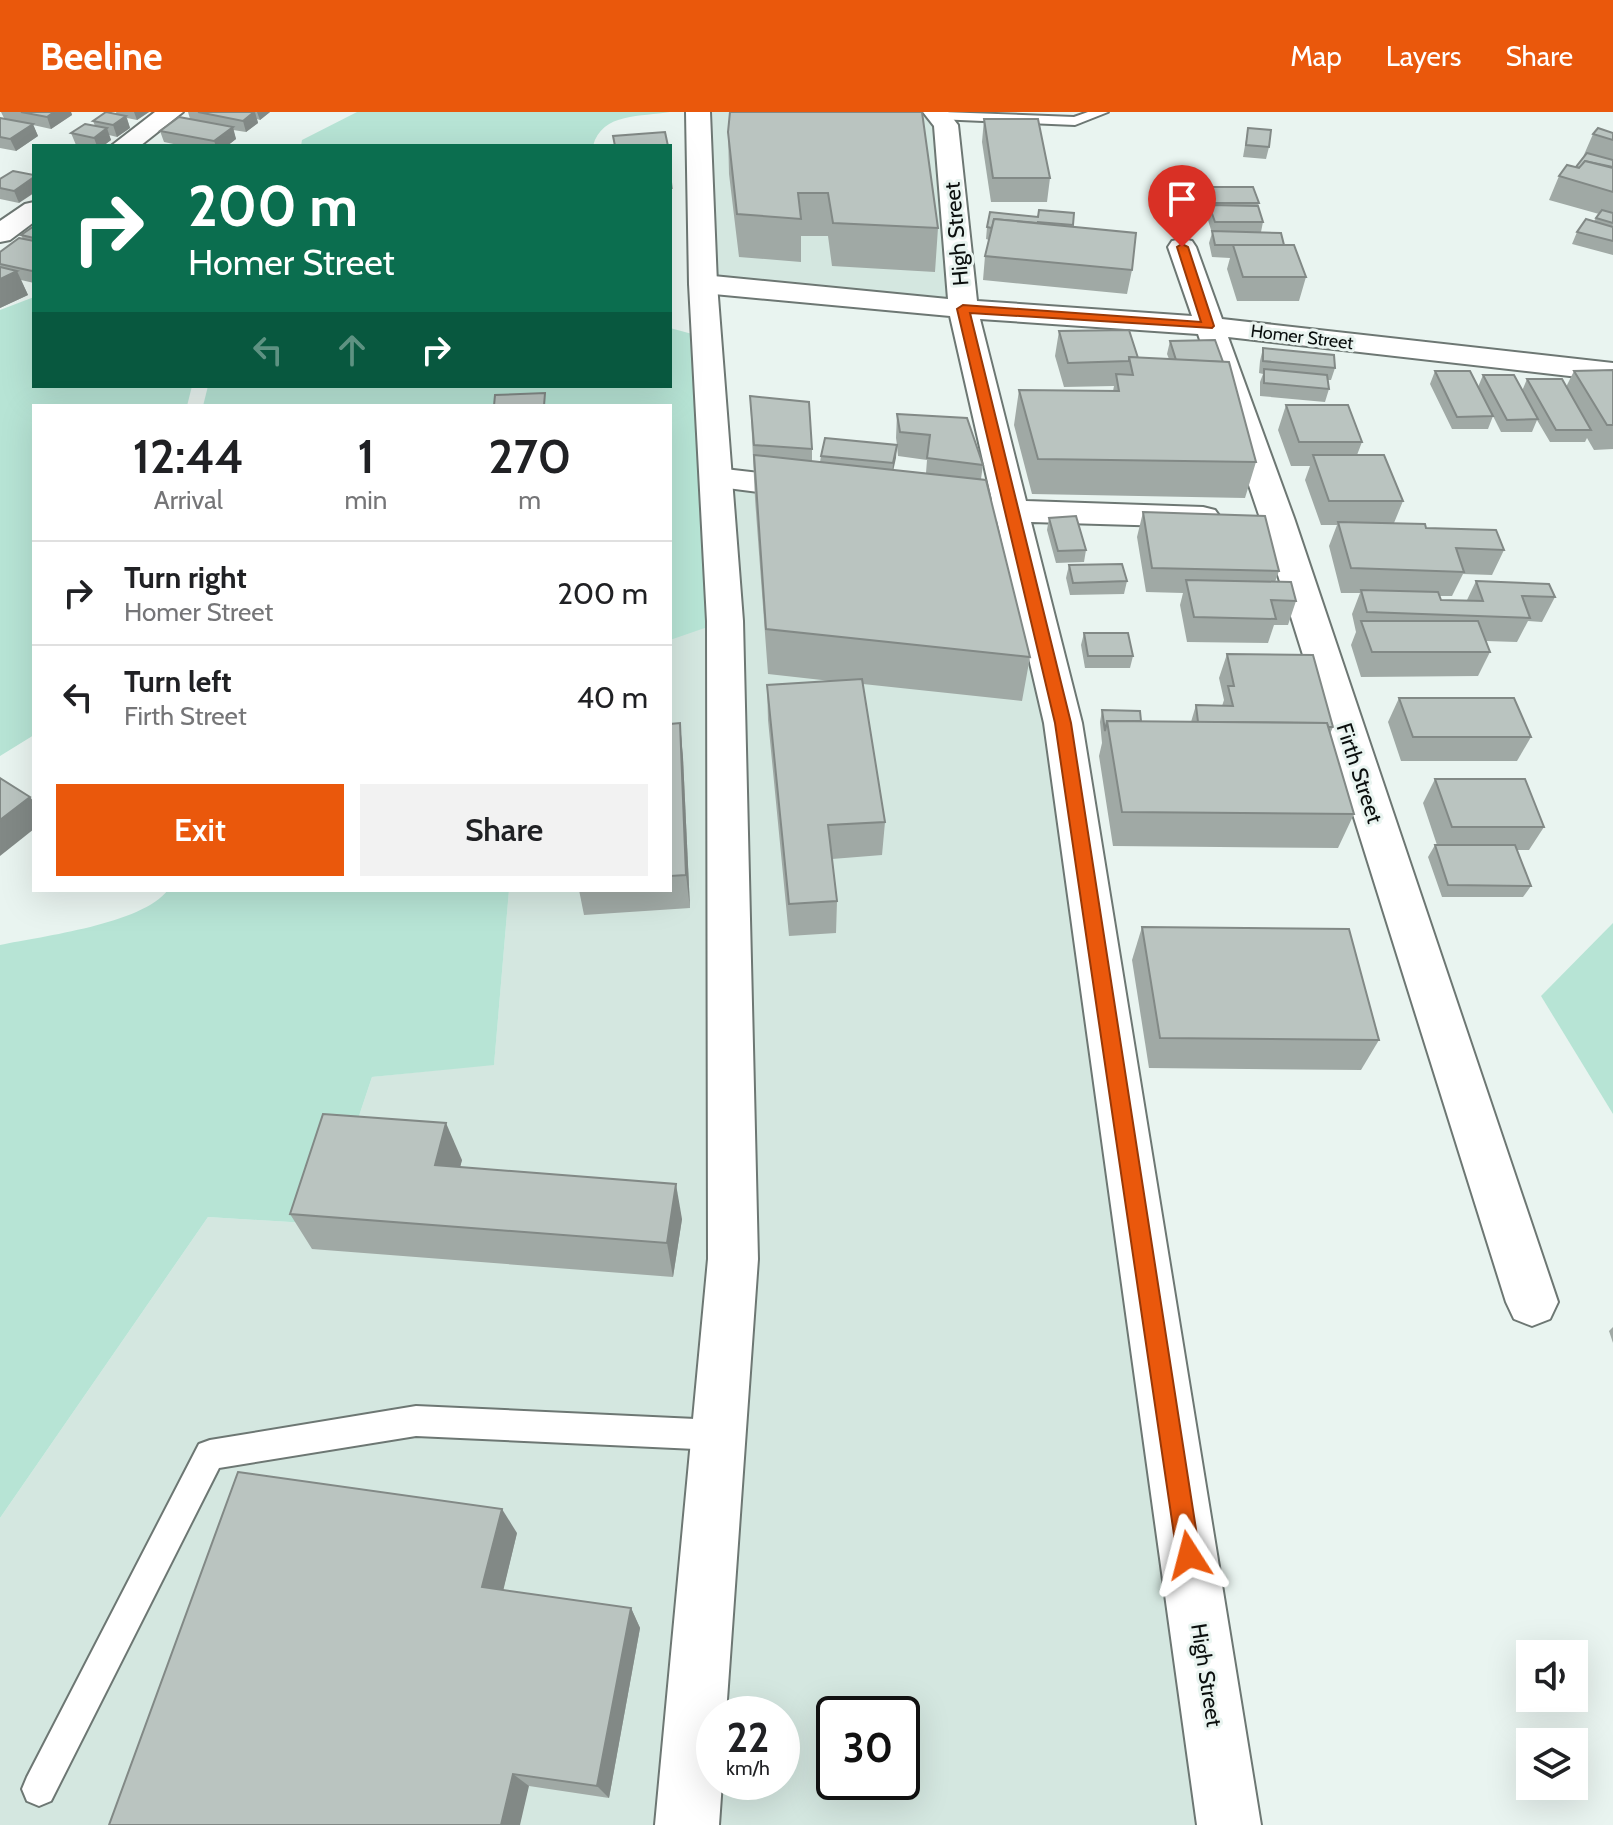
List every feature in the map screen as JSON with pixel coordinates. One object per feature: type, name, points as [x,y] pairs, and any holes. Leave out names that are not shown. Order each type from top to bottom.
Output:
[{"type":"street","points":[[127,144],[171,112]]},
{"type":"street","points":[[687,1825],[733,1259],[725,621],[703,284],[698,112]]},
{"type":"street","name":"High Street","points":[[938,114],[946,125],[963,309],[1063,723],[1229,1825]]},
{"type":"street","points":[[0,234],[32,211]]},
{"type":"street","name":"Firth Street","points":[[1182,247],[1208,326],[1251,518],[1532,1302]]},
{"type":"street","name":"Homer Street","points":[[703,284],[963,309],[1208,326],[1613,372]]},
{"type":"street","points":[[716,478],[840,493]]},
{"type":"street","points":[[949,506],[1012,513],[1251,518]]},
{"type":"lane","points":[[938,114],[1075,121],[1101,112]]},
{"type":"lane","points":[[39,1789],[210,1455],[416,1421],[717,1435]]},
{"type":"shaded area","points":[[698,112],[935,112],[963,309],[703,284]]},
{"type":"shaded area","points":[[716,478],[1012,513],[1229,1825],[0,1825],[0,1518],[208,1217],[323,1224],[372,1077],[494,1064],[509,892],[672,892],[672,639],[675,637]]},
{"type":"green space","points":[[357,112],[670,112],[614,122],[605,127],[594,144],[301,144],[302,140]]},
{"type":"green space","points":[[32,298],[32,388],[192,388],[188,404],[32,404],[32,736],[0,756],[0,310]]},
{"type":"green space","points":[[672,329],[707,338],[725,621],[672,639],[672,404],[204,404],[208,388],[672,388]]},
{"type":"green space","points":[[166,892],[509,892],[494,1065],[372,1077],[323,1224],[208,1217],[0,1518],[0,945],[90,927],[137,912]]},
{"type":"green space","points":[[1613,923],[1613,1114],[1541,996]]},
{"type":"building","points":[[21,112],[54,112],[47,117]]},
{"type":"building","points":[[106,112],[126,116],[113,125],[93,121]]},
{"type":"building","points":[[198,112],[254,112],[243,121]]},
{"type":"building","points":[[730,112],[922,112],[938,228],[833,223],[828,193],[798,193],[801,219],[737,214],[728,132]]},
{"type":"building","points":[[179,117],[233,127],[214,141],[160,131]]},
{"type":"building","points":[[0,118],[33,124],[10,139],[0,137]]},
{"type":"building","points":[[984,119],[1038,119],[1050,178],[993,178]]},
{"type":"building","points":[[85,124],[107,128],[94,138],[71,133]]},
{"type":"building","points":[[1248,128],[1271,130],[1269,147],[1246,145]]},
{"type":"building","points":[[1598,128],[1613,133],[1613,140],[1593,134]]},
{"type":"building","points":[[665,132],[668,144],[615,144],[613,136]]},
{"type":"building","points":[[1587,153],[1613,160],[1613,167],[1585,161],[1580,168],[1576,167]]},
{"type":"building","points":[[1585,161],[1613,168],[1613,192],[1559,176],[1567,165],[1579,168]]},
{"type":"building","points":[[13,171],[32,175],[32,178],[14,191],[0,188],[0,179]]},
{"type":"building","points":[[1202,187],[1253,187],[1259,203],[1207,203]]},
{"type":"building","points":[[1209,205],[1258,206],[1263,222],[1215,222]]},
{"type":"building","points":[[1039,210],[1074,213],[1073,225],[994,219],[992,228],[987,227],[990,212],[1038,217]]},
{"type":"building","points":[[1602,210],[1613,213],[1613,223],[1596,218]]},
{"type":"building","points":[[994,219],[1136,233],[1132,270],[985,256]]},
{"type":"building","points":[[1586,219],[1613,227],[1613,241],[1577,232]]},
{"type":"building","points":[[32,227],[32,238],[21,235]]},
{"type":"building","points":[[1212,231],[1281,233],[1284,245],[1215,245]]},
{"type":"building","points":[[19,238],[32,241],[32,271],[0,264],[0,252]]},
{"type":"building","points":[[1233,245],[1294,245],[1306,277],[1243,277]]},
{"type":"building","points":[[0,267],[17,271],[0,279]]},
{"type":"building","points":[[1129,330],[1138,358],[1068,363],[1059,331]]},
{"type":"building","points":[[1215,340],[1223,362],[1176,360],[1170,341]]},
{"type":"building","points":[[1263,348],[1334,355],[1335,368],[1263,361]]},
{"type":"building","points":[[1129,357],[1229,362],[1256,462],[1038,459],[1019,390],[1119,391],[1116,374],[1133,375]]},
{"type":"building","points":[[1264,369],[1327,375],[1329,389],[1264,383]]},
{"type":"building","points":[[1613,370],[1613,425],[1607,425],[1574,371]]},
{"type":"building","points":[[1435,371],[1470,371],[1493,416],[1457,417]]},
{"type":"building","points":[[1483,375],[1514,375],[1538,419],[1507,420]]},
{"type":"building","points":[[1527,379],[1562,379],[1591,430],[1556,430]]},
{"type":"building","points":[[545,393],[544,404],[494,404],[495,395]]},
{"type":"building","points":[[750,396],[809,402],[812,449],[754,445]]},
{"type":"building","points":[[1286,405],[1348,405],[1362,442],[1299,442]]},
{"type":"building","points":[[897,414],[967,418],[983,465],[927,458],[930,435],[900,432]]},
{"type":"building","points":[[825,438],[897,445],[893,463],[821,456]]},
{"type":"building","points":[[754,455],[986,480],[1030,657],[766,629]]},
{"type":"building","points":[[1313,455],[1384,455],[1403,501],[1329,501]]},
{"type":"building","points":[[1143,512],[1265,516],[1279,571],[1152,568]]},
{"type":"building","points":[[1076,516],[1086,550],[1058,551],[1049,518]]},
{"type":"building","points":[[1338,522],[1425,524],[1426,528],[1496,530],[1504,550],[1456,548],[1464,572],[1351,568]]},
{"type":"building","points":[[1122,564],[1127,581],[1073,583],[1069,565]]},
{"type":"building","points":[[1186,580],[1291,582],[1296,601],[1271,600],[1276,619],[1194,617]]},
{"type":"building","points":[[1476,581],[1549,584],[1555,597],[1522,596],[1530,618],[1367,612],[1361,590],[1438,592],[1441,600],[1483,601]]},
{"type":"building","points":[[1361,621],[1478,621],[1490,652],[1372,652]]},
{"type":"building","points":[[1084,633],[1128,633],[1133,656],[1088,656]]},
{"type":"building","points":[[1227,654],[1313,655],[1333,727],[1328,727],[1327,723],[1198,722],[1196,705],[1233,706],[1228,686],[1234,686]]},
{"type":"building","points":[[862,679],[885,822],[828,825],[837,901],[789,904],[767,685]]},
{"type":"building","points":[[1399,698],[1514,698],[1531,737],[1413,737]]},
{"type":"building","points":[[1102,710],[1140,711],[1141,721],[1107,721],[1105,731]]},
{"type":"building","points":[[1107,721],[1327,723],[1354,814],[1122,812]]},
{"type":"building","points":[[680,723],[686,875],[672,876],[672,724]]},
{"type":"building","points":[[0,778],[30,797],[0,820]]},
{"type":"building","points":[[1435,779],[1525,779],[1544,827],[1452,827]]},
{"type":"building","points":[[1435,845],[1515,845],[1531,886],[1448,885]]},
{"type":"building","points":[[1142,927],[1349,929],[1379,1040],[1160,1038]]},
{"type":"building","points":[[323,1114],[446,1123],[435,1165],[676,1184],[667,1243],[290,1214]]},
{"type":"building","points":[[238,1472],[502,1509],[482,1587],[631,1608],[597,1786],[513,1774],[501,1825],[109,1825]]},
{"type":"route","points":[[1182,247],[1208,326],[963,309],[1063,723],[1189,1555]]}]
